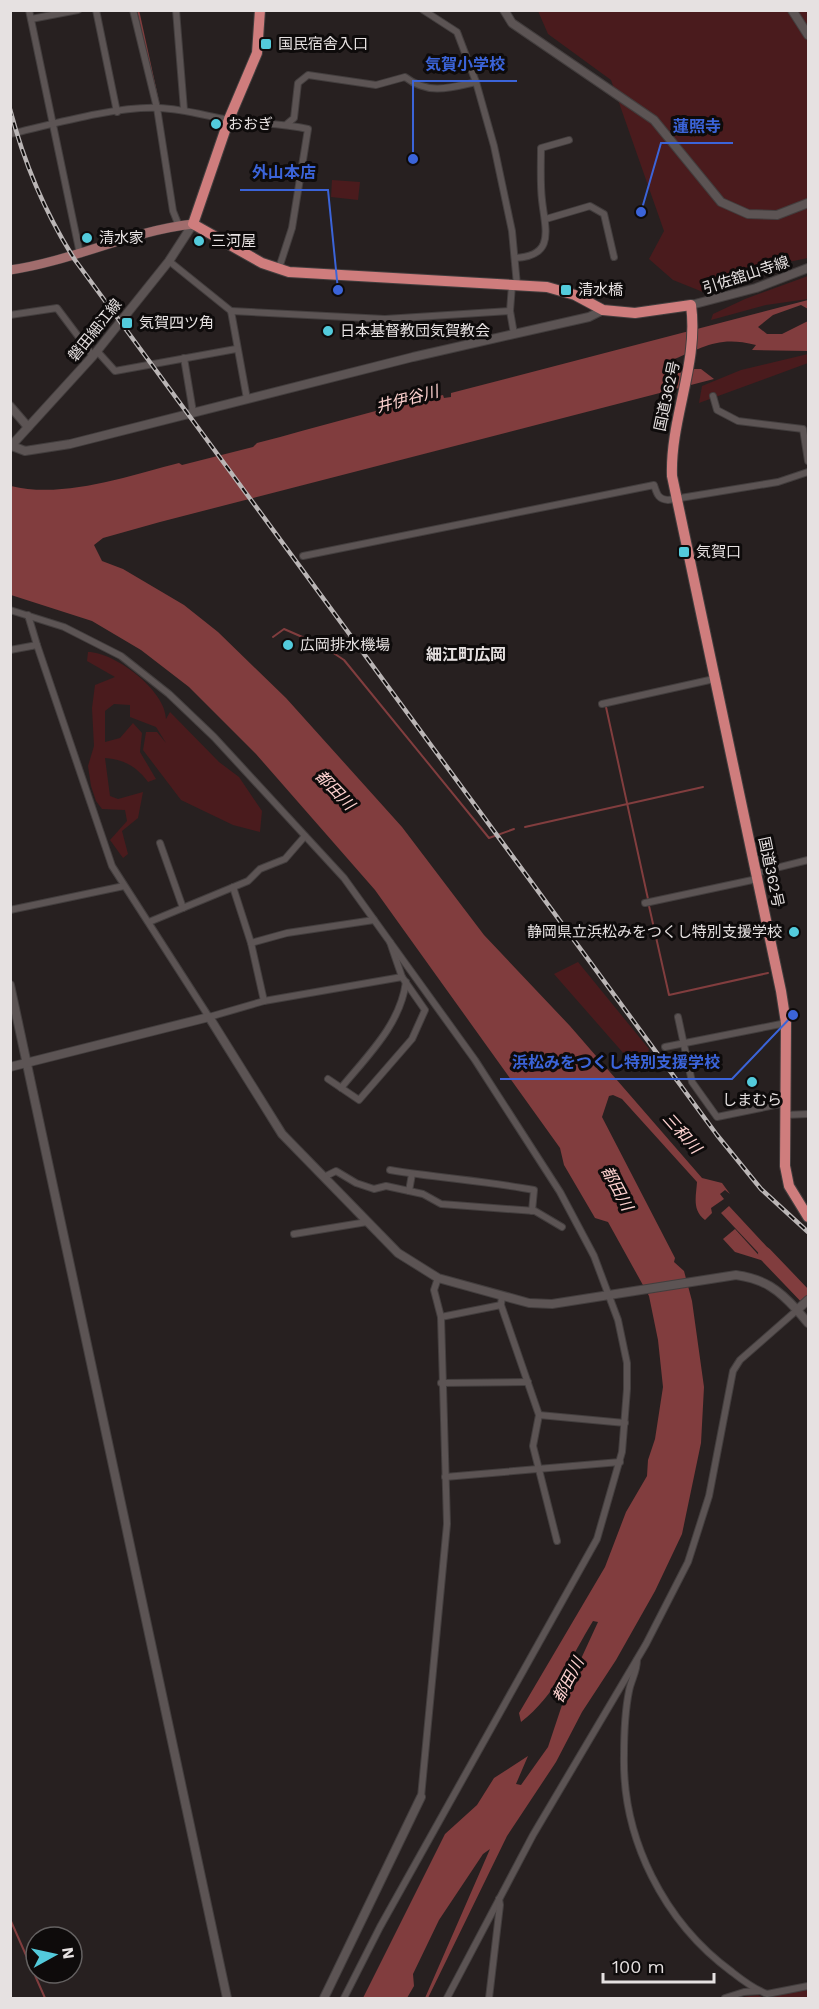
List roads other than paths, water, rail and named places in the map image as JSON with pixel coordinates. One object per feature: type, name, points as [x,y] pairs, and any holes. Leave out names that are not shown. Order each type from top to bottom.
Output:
[{"type":"highway","points":[[260,10],[261,33],[257,53],[229,118],[193,224],[262,263],[317,275],[547,287],[575,296],[603,310],[635,314],[691,305]]},
{"type":"highway","name":"国道362号","points":[[691,305],[692,348],[671,452],[675,498],[786,1023],[785,1166],[789,1186],[808,1217]]},
{"type":"main road","points":[[10,270],[42,265],[146,233],[193,224]]},
{"type":"street","points":[[29,10],[80,254]]},
{"type":"street","points":[[31,20],[78,10]]},
{"type":"street","points":[[96,10],[117,112]]},
{"type":"street","points":[[133,10],[159,108],[173,211],[179,226]]},
{"type":"street","points":[[176,10],[184,110]]},
{"type":"street","points":[[423,10],[457,32],[476,82],[494,146],[515,258],[510,311],[514,334]]},
{"type":"street","points":[[504,10],[512,23],[654,120],[721,202],[748,214],[777,215],[808,203]]},
{"type":"street","points":[[792,10],[808,35]]},
{"type":"street","points":[[287,124],[294,118],[298,83],[308,75],[376,85],[405,77],[441,91],[476,82]]},
{"type":"street","points":[[10,134],[117,112],[159,108],[287,124],[308,129],[292,228],[279,268]]},
{"type":"street","points":[[515,258],[533,257],[542,248],[546,219],[542,200],[541,148],[569,140]]},
{"type":"street","points":[[546,219],[590,206],[596,209],[604,214],[614,257]]},
{"type":"street","name":"磐田細江線","points":[[11,447],[95,354],[169,261],[193,224]]},
{"type":"street","points":[[169,261],[231,311],[386,319],[510,311]]},
{"type":"street","name":"引佐舘山寺線","points":[[691,305],[756,288],[808,268]]},
{"type":"street","points":[[10,315],[57,308],[95,354],[115,371],[236,350]]},
{"type":"street","points":[[11,447],[25,451],[50,448],[589,316],[603,310]]},
{"type":"street","points":[[231,311],[236,350],[247,399]]},
{"type":"street","points":[[183,358],[193,412]]},
{"type":"street","points":[[713,396],[717,410],[738,421],[803,429],[808,461]]},
{"type":"street","points":[[10,406],[28,427]]},
{"type":"street","points":[[303,556],[654,485],[662,500],[778,482],[808,472]]},
{"type":"street","points":[[10,610],[84,636],[121,656],[169,694],[214,737],[344,878],[448,1020],[542,1163],[594,1256],[611,1295],[618,1320],[627,1363],[625,1423],[620,1462],[597,1539],[380,1927],[344,1998]]},
{"type":"street","points":[[28,615],[112,866],[282,1134],[398,1253],[438,1278],[502,1300],[529,1303],[552,1304],[708,1278],[736,1275],[758,1278],[802,1305],[808,1323]]},
{"type":"street","points":[[10,650],[37,645]]},
{"type":"street","points":[[602,704],[714,679]]},
{"type":"street","points":[[148,922],[248,881],[260,869],[285,859],[305,836]]},
{"type":"street","points":[[160,843],[183,908]]},
{"type":"street","points":[[645,903],[756,876],[808,860]]},
{"type":"street","points":[[10,910],[124,886]]},
{"type":"street","points":[[233,887],[251,943],[264,1001]]},
{"type":"street","points":[[251,943],[287,933],[374,920]]},
{"type":"street","points":[[328,1079],[359,1100],[412,1040],[425,1010],[404,980],[390,942]]},
{"type":"street","points":[[10,1067],[264,1001],[404,980]]},
{"type":"street","points":[[341,1088],[390,1028],[403,1002],[404,980]]},
{"type":"street","points":[[10,985],[227,1998]]},
{"type":"street","points":[[678,1017],[692,1082],[717,1117],[785,1103]]},
{"type":"street","points":[[665,1047],[786,1023]]},
{"type":"street","points":[[785,1115],[808,1114]]},
{"type":"street","points":[[390,1170],[462,1181],[494,1182],[534,1190],[532,1211]]},
{"type":"street","points":[[324,1177],[336,1171],[356,1183],[374,1189],[386,1186],[409,1191],[441,1203],[532,1211],[562,1227]]},
{"type":"street","points":[[409,1191],[412,1174]]},
{"type":"street","points":[[294,1234],[367,1221]]},
{"type":"street","points":[[324,1998],[422,1797],[447,1524],[441,1383],[441,1317],[434,1290],[438,1278]]},
{"type":"street","points":[[441,1317],[502,1300]]},
{"type":"street","points":[[502,1300],[539,1415],[533,1446],[557,1541]]},
{"type":"street","points":[[447,1998],[570,1769],[637,1660],[679,1580],[697,1538],[709,1496],[733,1371],[740,1360],[802,1305]]},
{"type":"street","points":[[441,1383],[528,1382]]},
{"type":"street","points":[[539,1415],[625,1423]]},
{"type":"street","points":[[445,1477],[620,1462]]},
{"type":"street","points":[[637,1660],[637,1669],[629,1690],[624,1788],[630,1820],[654,1883],[673,1916],[718,1962],[760,1991],[766,1994],[808,1986]]},
{"type":"street","points":[[489,1998],[499,1899]]},
{"type":"street","points":[[725,1998],[760,1991]]},
{"type":"water","name":"都田川","points":[[808,300],[808,309],[801,305],[773,315],[758,327],[767,334],[782,334],[808,321],[808,351],[752,350],[756,345],[731,341],[711,344],[669,361],[671,369],[701,369],[714,379],[160,522],[103,538],[94,545],[102,561],[123,569],[184,605],[218,632],[286,698],[402,827],[484,935],[570,1026],[702,1178],[722,1183],[730,1194],[725,1190],[720,1194],[724,1199],[711,1208],[712,1213],[705,1220],[696,1208],[697,1182],[622,1099],[613,1095],[609,1096],[602,1117],[675,1258],[674,1262],[684,1271],[692,1301],[704,1387],[701,1443],[682,1534],[655,1591],[616,1660],[582,1712],[556,1762],[507,1836],[428,1998],[425,1998],[490,1849],[483,1854],[439,1920],[413,1974],[414,1986],[407,1998],[363,1998],[445,1834],[477,1805],[494,1778],[528,1756],[516,1784],[521,1785],[548,1747],[568,1687],[598,1622],[593,1621],[562,1675],[544,1700],[521,1722],[519,1713],[605,1567],[626,1512],[647,1476],[648,1460],[655,1439],[663,1387],[658,1340],[649,1296],[608,1222],[595,1218],[564,1165],[560,1148],[375,890],[256,754],[189,687],[141,650],[92,621],[11,595],[11,486],[52,490],[74,488],[179,463],[182,465],[373,412],[443,395],[444,398],[451,397],[451,393]]},
{"type":"water","points":[[729,1206],[781,1262],[785,1274],[775,1264],[766,1261],[721,1213]]},
{"type":"water","points":[[735,1229],[764,1261],[735,1252],[723,1239]]},
{"type":"waterway","points":[[138,10],[159,106]]},
{"type":"waterway","points":[[273,637],[284,629],[323,646],[344,660],[489,838],[514,829]]},
{"type":"waterway","points":[[606,707],[648,899]]},
{"type":"waterway","points":[[525,827],[703,787]]},
{"type":"waterway","points":[[649,906],[669,995],[768,973]]},
{"type":"waterway","name":"三和川","points":[[765,1254],[808,1299]]},
{"type":"waterway","points":[[10,1919],[45,1998]]},
{"type":"railway","points":[[10,109],[36,187],[75,260],[717,1135],[761,1189],[808,1232]]},
{"type":"place","name":"国民宿舎入口","points":[[266,44]]},
{"type":"place","name":"おおぎ","points":[[216,124]]},
{"type":"place","name":"気賀小学校","points":[[413,159]]},
{"type":"place","name":"蓮照寺","points":[[641,212]]},
{"type":"place","name":"清水家","points":[[87,238]]},
{"type":"place","name":"三河屋","points":[[199,241]]},
{"type":"place","name":"外山本店","points":[[338,290]]},
{"type":"place","name":"清水橋","points":[[566,290]]},
{"type":"place","name":"気賀四ツ角","points":[[127,323]]},
{"type":"place","name":"日本基督教団気賀教会","points":[[328,331]]},
{"type":"place","name":"気賀口","points":[[684,552]]},
{"type":"place","name":"広岡排水機場","points":[[288,645]]},
{"type":"place","name":"静岡県立浜松みをつくし特別支援学校","points":[[794,932]]},
{"type":"place","name":"浜松みをつくし特別支援学校","points":[[793,1015]]},
{"type":"place","name":"しまむら","points":[[752,1082]]},
{"type":"district","name":"細江町広岡","points":[[466,654]]},
{"type":"water label","name":"井伊谷川","points":[[407,399]]}]
